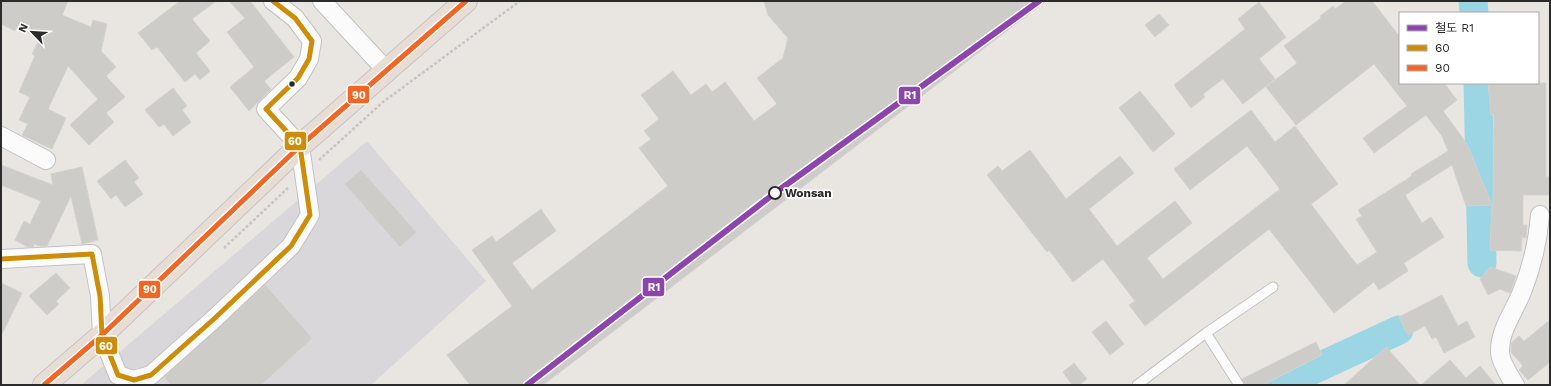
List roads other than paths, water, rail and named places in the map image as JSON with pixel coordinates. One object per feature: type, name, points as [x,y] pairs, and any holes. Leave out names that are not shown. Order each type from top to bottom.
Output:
[{"type":"highway","points":[[44,385],[102,335],[300,146],[466,1]]},
{"type":"street","points":[[1,259],[92,254],[100,296],[102,335],[118,375],[134,380],[151,375],[215,318],[291,246],[310,215],[300,146],[266,109],[298,78],[309,59],[312,42],[295,18],[273,1]]},
{"type":"street","points":[[322,1],[386,70]]},
{"type":"street","points":[[1,136],[46,160]]},
{"type":"street","points":[[1514,385],[1500,352],[1502,336],[1524,289],[1538,236],[1540,215]]},
{"type":"lane","points":[[1138,385],[1206,333],[1273,287]]},
{"type":"lane","points":[[1206,333],[1239,385]]},
{"type":"waterway","points":[[1473,1],[1474,12]]},
{"type":"waterway","points":[[1478,84],[1482,263]]},
{"type":"waterway","points":[[1280,385],[1399,330]]},
{"type":"rail line","name":"R1","points":[[527,385],[775,193],[1039,1]]},
{"type":"place","name":"Wonsan","points":[[775,193]]}]
